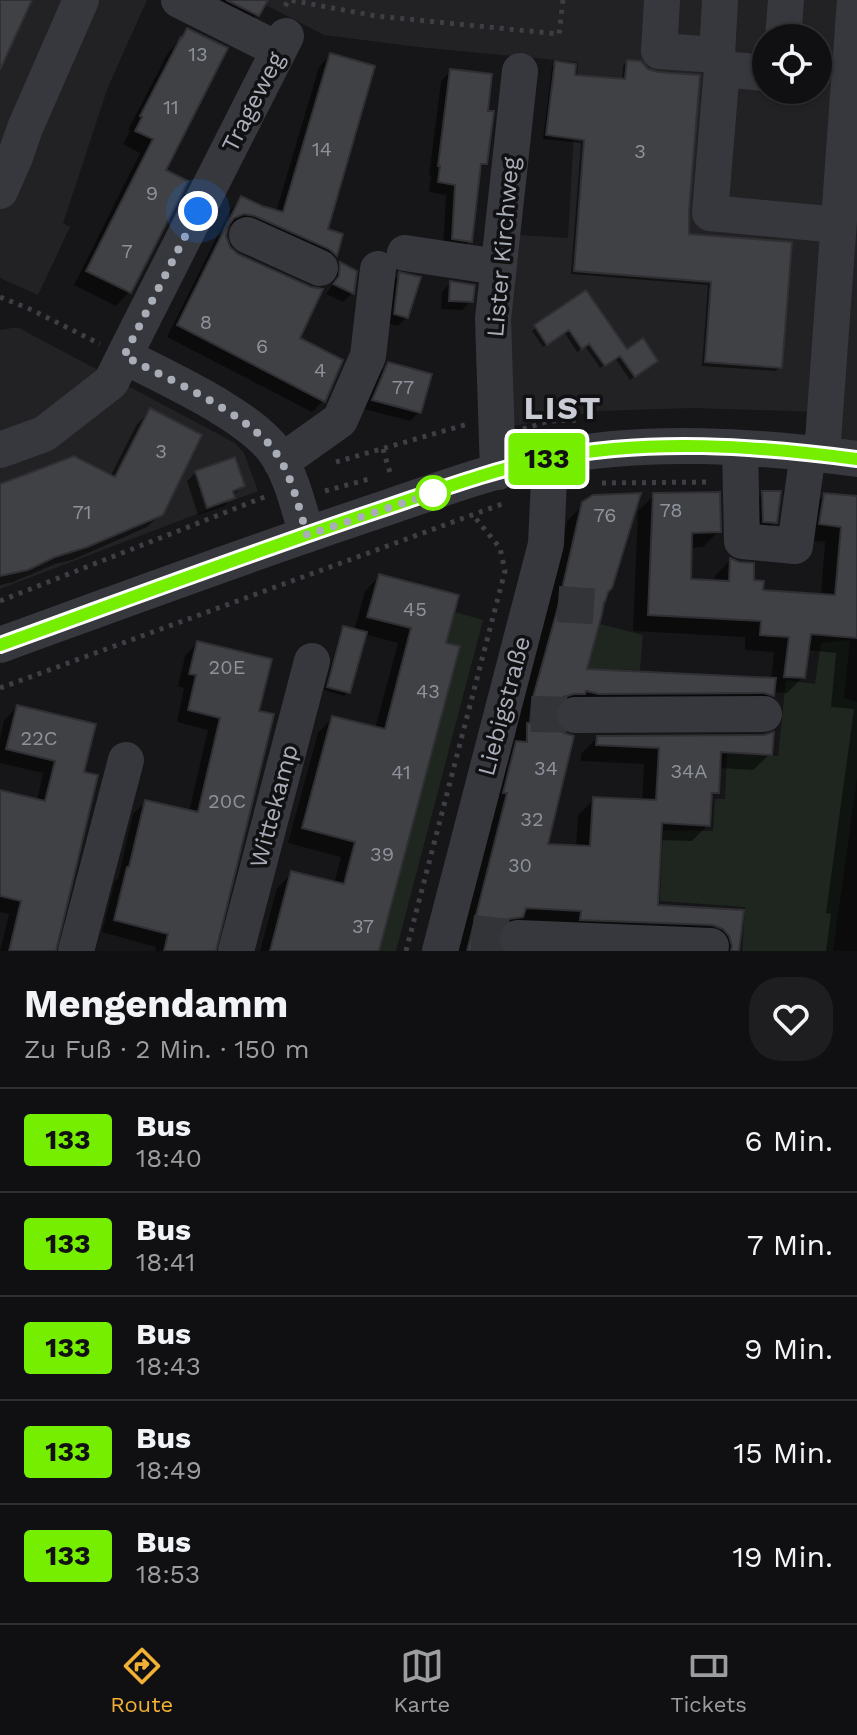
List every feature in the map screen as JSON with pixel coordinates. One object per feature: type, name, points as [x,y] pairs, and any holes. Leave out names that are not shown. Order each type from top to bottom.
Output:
[{"type":"street","points":[[0,191],[81,0]]},
{"type":"street","points":[[179,0],[283,43]]},
{"type":"street","points":[[662,0],[659,51],[752,70]]},
{"type":"street","points":[[720,0],[720,62],[710,213],[838,225]]},
{"type":"street","points":[[784,24],[786,0]]},
{"type":"street","points":[[740,465],[742,541],[795,546],[829,455],[838,225],[834,79],[855,0]]},
{"type":"street","name":"Trageweg","points":[[0,450],[44,434],[111,382],[124,356],[224,224],[283,43]]},
{"type":"street","name":"Lister Kirchweg","points":[[498,472],[493,319],[520,71]]},
{"type":"street","points":[[224,224],[320,268]]},
{"type":"street","points":[[287,477],[340,420],[368,356],[391,261],[498,267]]},
{"type":"street","points":[[124,356],[253,428],[277,453],[307,535]]},
{"type":"street","points":[[0,645],[307,535],[498,472],[550,474],[615,449],[684,446],[740,465],[780,450],[829,455]]},
{"type":"street","name":"Liebigstraße","points":[[453,936],[519,706],[545,600],[550,474]]},
{"type":"street","name":"Wittekamp","points":[[236,951],[312,661]]},
{"type":"street","points":[[575,715],[764,714]]},
{"type":"street","points":[[76,951],[126,760]]},
{"type":"street","points":[[518,938],[711,946]]},
{"type":"path","points":[[283,43],[280,13],[289,0],[376,16],[559,34],[563,0]]},
{"type":"path","points":[[0,297],[124,356]]},
{"type":"path","points":[[0,601],[273,494],[287,477],[496,416]]},
{"type":"path","points":[[383,449],[390,473]]},
{"type":"path","points":[[0,688],[526,495],[550,474],[590,483],[740,465]]},
{"type":"path","points":[[287,477],[327,491],[403,469]]},
{"type":"path","points":[[406,951],[505,571],[500,548],[473,515]]},
{"type":"shaded area","points":[[0,0],[147,0],[108,87],[63,223],[70,227],[38,295],[0,278]]},
{"type":"shaded area","points":[[256,0],[857,0],[857,459],[822,454],[823,412],[693,408],[598,411],[513,426],[502,234],[568,238],[578,62],[324,35]]},
{"type":"shaded area","points":[[19,328],[235,443],[244,453],[258,491],[0,589],[0,330]]},
{"type":"shaded area","points":[[455,612],[483,620],[396,951],[379,951],[459,646],[446,643]]},
{"type":"shaded area","points":[[600,624],[643,635],[640,670],[587,669]]},
{"type":"shaded area","points":[[850,640],[844,698],[857,702],[857,778],[833,951],[742,951],[745,907],[660,901],[663,830],[713,831],[715,799],[725,799],[727,753],[778,756],[786,680],[815,684],[821,643]]},
{"type":"building","points":[[0,0],[32,0],[0,70]]},
{"type":"building","points":[[226,0],[268,0],[259,16]]},
{"type":"building","points":[[187,28],[228,48],[166,170],[188,181],[131,293],[86,271],[153,139],[135,131]]},
{"type":"building","points":[[330,53],[375,66],[328,229],[343,234],[337,256],[329,249],[244,214],[234,218],[226,236],[230,247],[238,254],[311,287],[323,289],[300,338],[343,360],[325,402],[177,325],[241,196],[283,212]]},
{"type":"building","points":[[627,60],[641,61],[648,69],[658,72],[700,75],[689,234],[792,242],[782,368],[705,362],[711,282],[574,271],[584,140],[546,135],[555,61],[576,64],[575,75],[625,79]]},
{"type":"building","points":[[450,69],[492,74],[488,111],[494,111],[487,164],[481,164],[472,242],[452,239],[455,185],[438,182]]},
{"type":"building","points":[[340,262],[357,271],[354,294],[333,284],[339,276]]},
{"type":"building","points":[[399,272],[421,277],[408,318],[394,314]]},
{"type":"building","points":[[450,281],[475,285],[473,302],[449,301]]},
{"type":"building","points":[[586,290],[627,349],[643,338],[658,361],[635,377],[620,356],[605,366],[589,344],[582,349],[569,330],[547,345],[534,325]]},
{"type":"building","points":[[388,362],[432,374],[421,413],[372,400]]},
{"type":"building","points":[[150,408],[202,435],[163,515],[28,570],[0,576],[0,484],[74,456],[115,477]]},
{"type":"building","points":[[235,457],[245,486],[233,491],[235,498],[207,508],[195,471]]},
{"type":"building","points":[[762,491],[781,491],[777,523],[763,522]]},
{"type":"building","points":[[720,492],[721,532],[692,533],[691,579],[729,581],[730,558],[754,563],[754,580],[764,581],[763,590],[835,595],[841,527],[819,524],[824,493],[857,496],[857,638],[811,634],[805,678],[784,677],[789,637],[760,635],[761,621],[648,615],[653,493]]},
{"type":"building","points":[[641,493],[612,588],[604,602],[587,669],[776,678],[774,696],[764,693],[599,694],[586,691],[585,694],[564,697],[556,705],[554,716],[564,733],[574,736],[548,844],[590,846],[593,797],[656,800],[659,748],[596,745],[597,736],[764,735],[774,732],[772,755],[721,752],[719,793],[712,793],[710,826],[662,823],[658,905],[744,910],[739,951],[731,951],[729,936],[713,925],[580,920],[581,911],[526,908],[523,917],[509,919],[500,927],[497,938],[502,951],[467,951],[507,793],[503,793],[516,741],[527,742],[532,701],[582,502],[593,495]]},
{"type":"building","points":[[379,574],[459,595],[446,643],[460,646],[379,951],[270,951],[291,871],[344,884],[355,842],[302,828],[332,716],[385,729],[411,628],[367,617]]},
{"type":"building","points":[[343,626],[367,632],[350,693],[327,687]]},
{"type":"building","points":[[197,641],[272,659],[259,711],[274,714],[216,951],[164,951],[168,934],[114,920],[145,800],[198,812],[220,718],[188,710],[196,675],[189,674]]},
{"type":"building","points":[[17,705],[96,724],[84,772],[98,775],[56,951],[9,951],[21,901],[0,896],[0,790],[45,801],[55,761],[6,749]]},
{"type":"tunnel","points":[[558,604],[603,607]]},
{"type":"tunnel","points":[[531,714],[575,715]]},
{"type":"tunnel","points":[[472,933],[518,938]]},
{"type":"bus line","name":"133","points":[[0,645],[307,535],[550,458],[615,449],[684,446],[780,450],[857,459]]},
{"type":"district","name":"LIST","points":[[563,408]]},
{"type":"route","points":[[198,211],[124,356],[253,428],[277,453],[307,535],[440,491],[433,493]]}]
